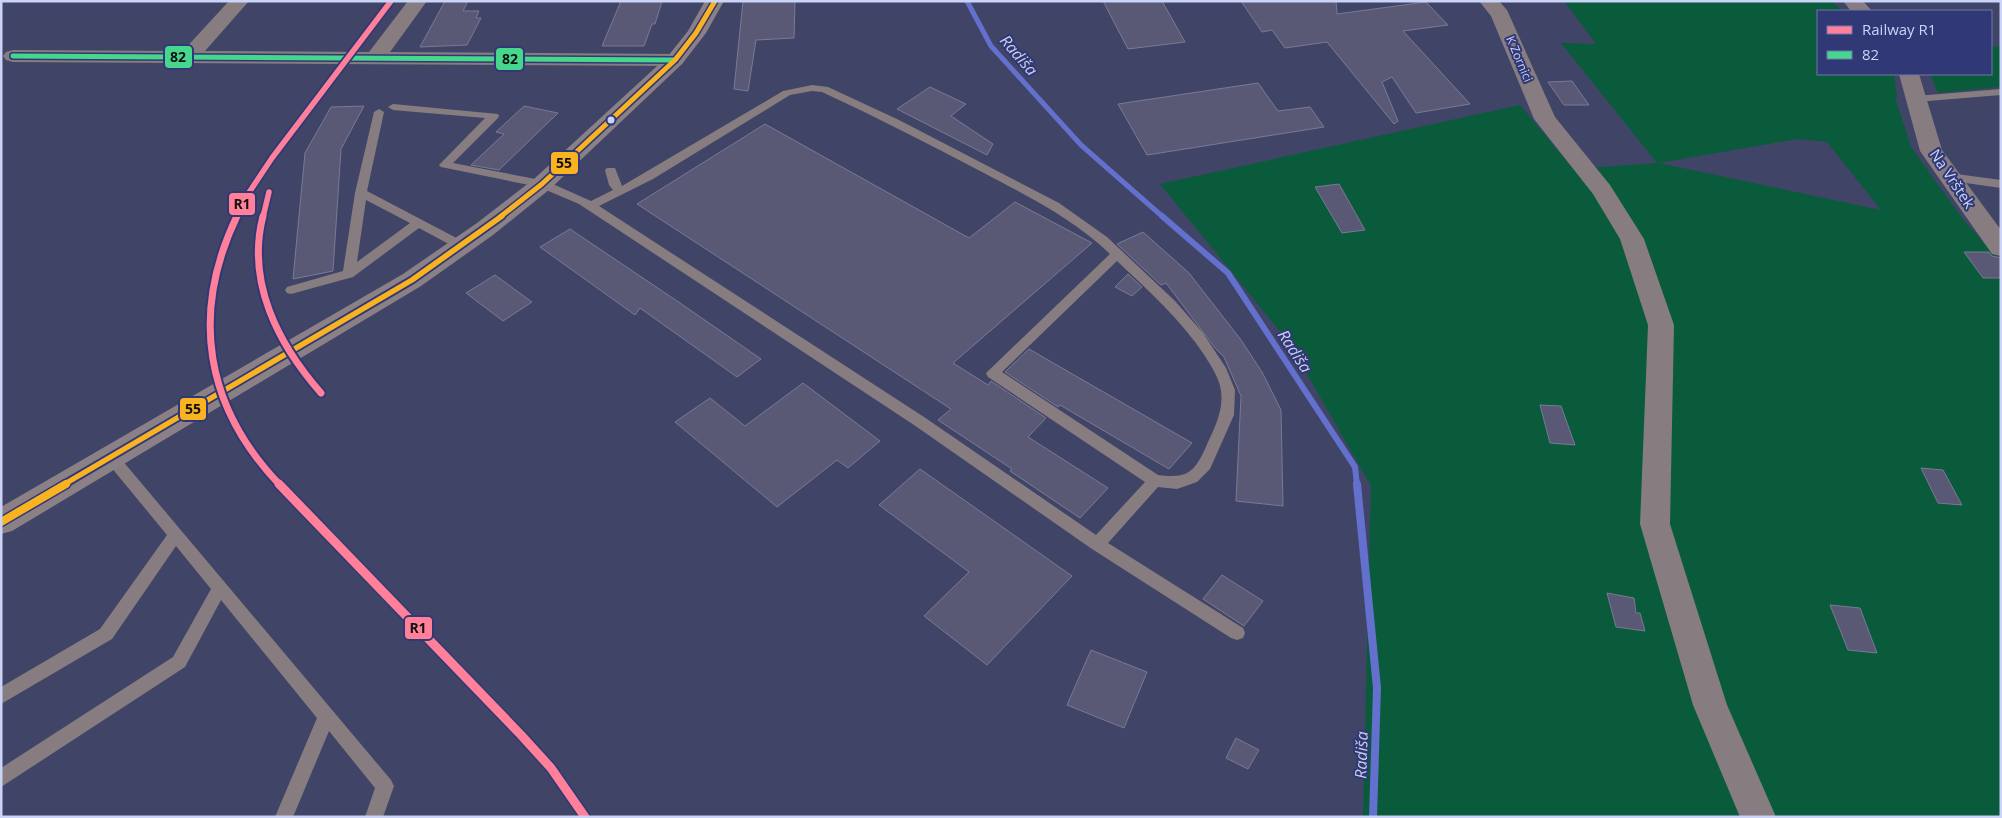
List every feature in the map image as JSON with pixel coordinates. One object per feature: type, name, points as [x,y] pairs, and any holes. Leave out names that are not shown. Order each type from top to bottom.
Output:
[{"type":"street","points":[[188,58],[240,1]]},
{"type":"street","points":[[375,58],[418,1]]},
{"type":"street","points":[[2,521],[412,280],[462,246],[542,184],[674,60],[696,33],[715,1]]},
{"type":"street","name":"K Zornici","points":[[1488,1],[1500,14],[1546,119],[1602,190],[1632,240],[1661,325],[1655,524],[1710,704],[1758,817]]},
{"type":"street","points":[[1852,1],[1861,10]]},
{"type":"street","points":[[12,56],[674,60]]},
{"type":"street","name":"Na Vrštek","points":[[1909,75],[1931,151],[2001,248]]},
{"type":"lane","points":[[591,206],[649,176],[777,97],[801,89],[824,89],[895,122],[1055,206],[1103,240],[1171,304],[1198,336],[1219,368],[1228,390],[1227,415],[1205,465],[1192,478],[1177,484],[1155,481],[993,373],[1117,254]]},
{"type":"lane","points":[[1916,98],[2001,92]]},
{"type":"lane","points":[[393,106],[494,116],[445,165],[542,184],[591,206],[919,421],[1097,544],[1237,633]]},
{"type":"lane","points":[[350,274],[361,193],[379,112]]},
{"type":"lane","points":[[611,170],[620,191]]},
{"type":"lane","points":[[1950,177],[2001,184]]},
{"type":"lane","points":[[361,193],[462,246]]},
{"type":"lane","points":[[291,290],[350,274],[418,223]]},
{"type":"lane","points":[[111,457],[385,786],[374,817]]},
{"type":"lane","points":[[1097,544],[1155,481]]},
{"type":"lane","points":[[1,696],[106,634],[176,534]]},
{"type":"lane","points":[[1,778],[179,662],[220,587]]},
{"type":"lane","points":[[284,817],[326,715]]},
{"type":"green space","points":[[1564,1],[1830,1],[1843,10],[1817,10],[1817,75],[1894,75],[1897,97],[1895,97],[1911,147],[1962,218],[2001,262],[2001,817],[1363,817],[1371,486],[1288,341],[1160,184],[1520,105],[1573,169],[1657,163],[1561,43],[1596,44]],"holes":[[[1798,139],[1827,142],[1881,210],[1659,163]]]},
{"type":"green space","points":[[2001,46],[2001,87],[1938,93],[1930,75],[1992,75],[1992,47]]},
{"type":"building","points":[[445,1],[468,1],[463,11],[479,11],[476,18],[481,18],[467,45],[420,47]]},
{"type":"building","points":[[621,1],[662,1],[655,24],[652,24],[644,46],[602,46]]},
{"type":"building","points":[[743,1],[795,1],[794,38],[756,40],[748,91],[734,89]]},
{"type":"building","points":[[1103,1],[1162,1],[1185,42],[1128,49]]},
{"type":"building","points":[[1241,1],[1336,1],[1337,14],[1426,2],[1448,25],[1403,31],[1470,104],[1416,113],[1392,77],[1382,82],[1398,121],[1394,124],[1327,42],[1285,48],[1272,30],[1262,32]]},
{"type":"building","points":[[1572,81],[1589,105],[1564,105],[1548,82]]},
{"type":"building","points":[[1258,83],[1278,111],[1310,107],[1324,127],[1147,155],[1118,104]]},
{"type":"building","points":[[930,87],[966,104],[951,116],[993,144],[987,155],[897,109]]},
{"type":"building","points":[[364,106],[341,149],[333,271],[293,279],[305,153],[331,107]]},
{"type":"building","points":[[524,106],[558,113],[499,170],[471,165],[504,134],[496,132]]},
{"type":"building","points":[[765,124],[969,238],[1015,202],[1092,243],[953,363],[988,385],[991,381],[1046,418],[1028,437],[1108,488],[1080,518],[1010,471],[1012,469],[938,420],[951,409],[637,204]]},
{"type":"building","points":[[1339,184],[1365,230],[1342,233],[1315,187]]},
{"type":"building","points":[[570,229],[761,359],[737,377],[640,308],[635,315],[540,247]]},
{"type":"building","points":[[1143,232],[1189,273],[1241,340],[1262,372],[1281,410],[1283,506],[1236,501],[1241,396],[1224,357],[1215,348],[1166,283],[1161,285],[1117,244]]},
{"type":"building","points":[[1964,252],[1989,252],[1992,256],[2001,258],[2001,278],[1983,278]]},
{"type":"building","points":[[1128,274],[1142,287],[1132,296],[1115,287]]},
{"type":"building","points":[[495,275],[532,302],[503,321],[466,293]]},
{"type":"building","points":[[1029,349],[1192,443],[1169,469],[1060,405],[1058,407],[1005,372]]},
{"type":"building","points":[[803,383],[880,441],[848,468],[837,460],[777,507],[675,422],[710,398],[745,426]]},
{"type":"building","points":[[1540,405],[1561,406],[1575,445],[1550,443]]},
{"type":"building","points":[[1921,468],[1943,470],[1962,505],[1938,503]]},
{"type":"building","points":[[920,469],[1072,576],[987,665],[924,616],[969,572],[879,505]]},
{"type":"building","points":[[1222,575],[1263,601],[1244,626],[1203,599]]},
{"type":"building","points":[[1607,593],[1634,598],[1636,613],[1640,613],[1645,631],[1616,627]]},
{"type":"building","points":[[1830,605],[1860,608],[1877,653],[1848,650]]},
{"type":"building","points":[[1091,650],[1147,672],[1124,728],[1067,705]]},
{"type":"building","points":[[1236,738],[1259,750],[1248,769],[1226,758]]},
{"type":"waterway","name":"Radiša","points":[[967,1],[991,46],[1081,145],[1163,217]]},
{"type":"waterway","name":"Radiša","points":[[1162,216],[1228,273],[1355,467],[1357,485]]},
{"type":"waterway","name":"Radiša","points":[[1357,484],[1377,688],[1373,817]]},
{"type":"rail line","name":"R1","points":[[391,1],[272,158],[241,206],[226,238],[216,271],[210,304],[210,337],[215,370],[224,401],[239,432],[258,462],[521,735],[551,768],[585,817]]},
{"type":"rail line","name":"R1","points":[[269,192],[262,220],[259,248],[260,274],[265,300],[274,325],[286,349],[321,393]]},
{"type":"transit line","name":"55","points":[[1,522],[412,280],[485,229],[542,184],[675,60],[696,33],[715,1]]},
{"type":"transit line","name":"82","points":[[13,56],[675,60]]}]
